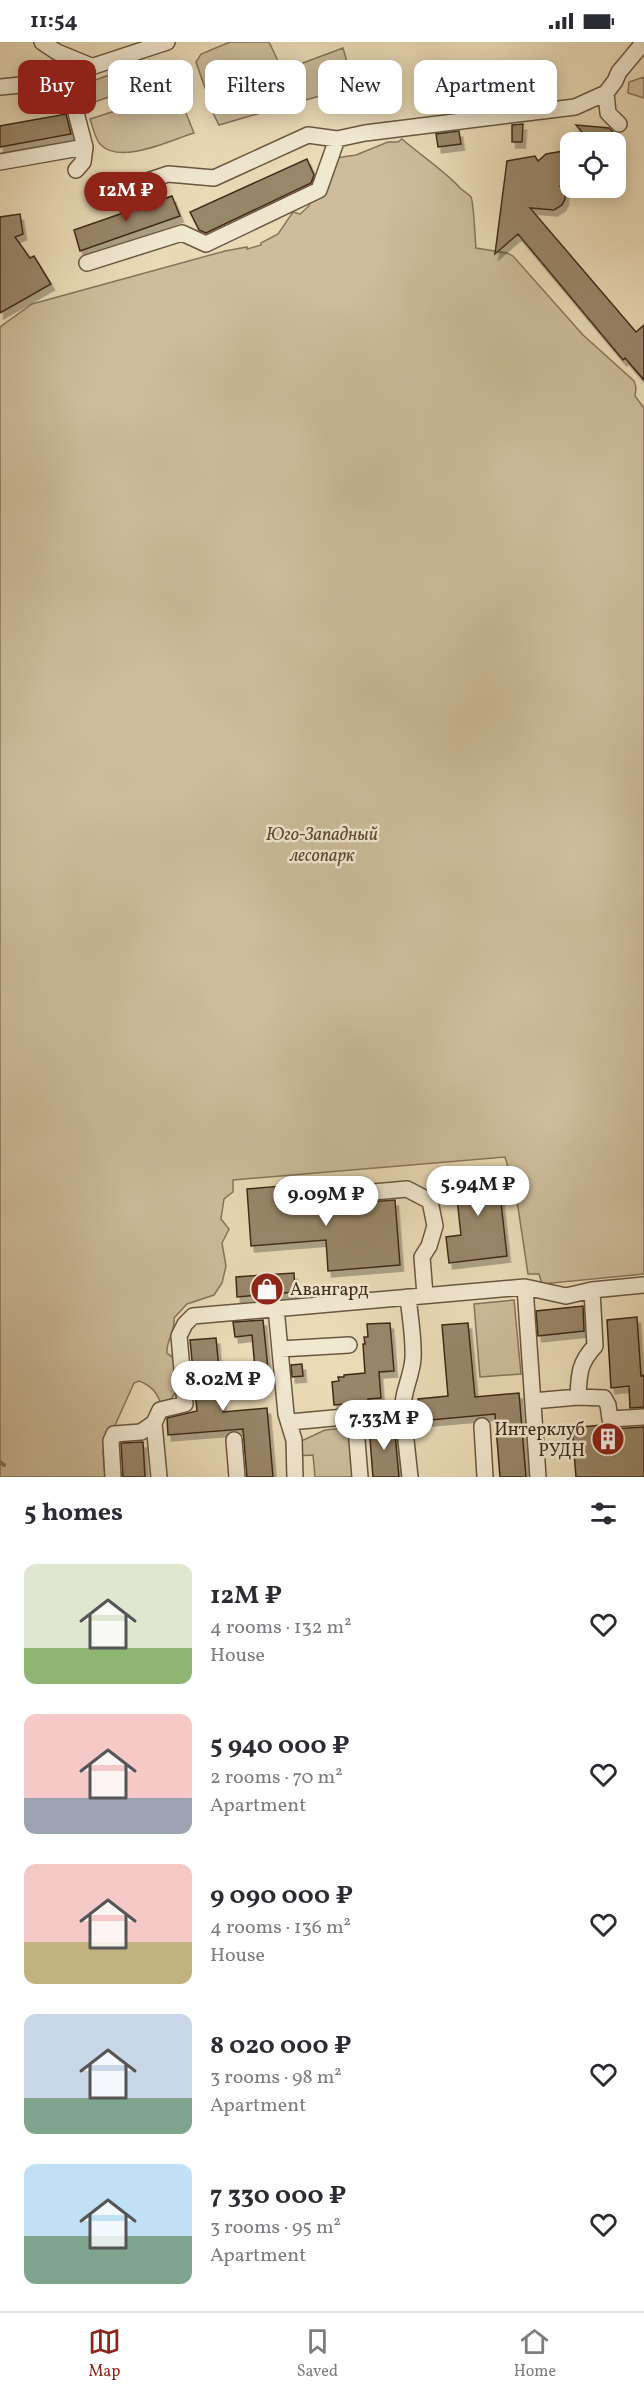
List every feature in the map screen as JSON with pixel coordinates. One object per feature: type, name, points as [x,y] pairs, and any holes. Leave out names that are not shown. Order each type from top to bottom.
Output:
[{"type":"lane","points":[[42,42],[57,52],[76,60]]},
{"type":"lane","points":[[96,64],[167,42]]},
{"type":"lane","points":[[108,195],[168,174],[214,178],[308,135],[337,139],[365,133],[575,107],[606,93],[619,72],[644,42]]},
{"type":"lane","points":[[0,87],[18,85]]},
{"type":"lane","points":[[606,93],[609,113],[619,124]]},
{"type":"lane","points":[[76,114],[85,147],[82,162],[76,170]]},
{"type":"lane","points":[[87,263],[182,233],[206,244],[319,190],[337,139]]},
{"type":"lane","points":[[0,162],[85,147]]},
{"type":"lane","points":[[317,1197],[407,1189],[430,1201],[435,1226],[429,1246],[422,1257],[425,1295]]},
{"type":"lane","points":[[159,1477],[154,1423],[160,1410],[184,1404],[179,1336],[185,1324],[193,1316],[525,1287],[566,1296],[592,1290],[644,1285]]},
{"type":"lane","points":[[525,1287],[538,1477]]},
{"type":"lane","points":[[578,1397],[579,1375],[585,1357],[595,1346],[592,1290]]},
{"type":"lane","points":[[408,1297],[413,1357],[409,1385],[402,1400],[410,1477]]},
{"type":"lane","points":[[276,1308],[286,1414],[294,1440],[295,1477]]},
{"type":"lane","points":[[280,1349],[349,1345]]},
{"type":"lane","points":[[533,1401],[578,1397],[604,1398],[608,1405],[610,1419],[644,1417]]},
{"type":"lane","points":[[290,1422],[403,1413]]},
{"type":"lane","points":[[355,1416],[360,1477]]},
{"type":"lane","points":[[113,1477],[111,1441],[114,1434],[141,1432],[154,1423]]},
{"type":"lane","points":[[482,1426],[485,1477]]},
{"type":"lane","points":[[234,1440],[237,1477]]},
{"type":"green space","points":[[230,42],[269,42],[278,60],[205,60],[205,88],[196,62],[201,54]]},
{"type":"green space","points":[[343,48],[346,60],[318,60],[318,96],[306,100],[306,62]]},
{"type":"green space","points":[[108,76],[108,97],[96,102],[96,80]]},
{"type":"green space","points":[[644,77],[644,98],[628,93],[629,82]]},
{"type":"green space","points":[[108,113],[186,114],[194,133],[146,149],[121,153],[110,151],[99,143],[90,119]]},
{"type":"green space","points":[[214,114],[257,114],[219,125]]},
{"type":"green space","name":"Юго-Западный лесопарк","points":[[402,139],[471,197],[476,248],[513,256],[583,335],[634,381],[635,396],[644,408],[644,1274],[542,1284],[539,1274],[528,1274],[516,1194],[505,1157],[233,1180],[233,1192],[224,1199],[221,1219],[229,1229],[222,1243],[226,1266],[222,1283],[214,1295],[187,1304],[174,1318],[167,1353],[176,1360],[178,1389],[168,1403],[160,1402],[150,1387],[139,1381],[134,1383],[103,1452],[105,1477],[0,1477],[0,327],[32,304],[225,251],[261,245],[278,234],[293,212],[300,214],[309,206],[313,181],[329,159],[356,155]]},
{"type":"green space","points":[[514,1300],[521,1374],[480,1377],[474,1304]]},
{"type":"green space","points":[[353,1427],[357,1477],[315,1477],[313,1455],[297,1456],[299,1442],[325,1430]]},
{"type":"building","points":[[66,114],[71,134],[0,147],[0,126]]},
{"type":"building","points":[[523,124],[522,142],[512,142],[512,125]]},
{"type":"building","points":[[576,125],[609,128],[613,132],[582,132]]},
{"type":"building","points":[[459,131],[461,144],[438,147],[436,134]]},
{"type":"building","points":[[560,152],[560,198],[565,199],[562,205],[554,210],[530,208],[636,332],[644,325],[644,380],[625,358],[623,360],[518,234],[495,254],[507,161],[535,156],[538,161],[546,154]]},
{"type":"building","points":[[307,159],[314,175],[311,183],[206,233],[199,230],[190,212]]},
{"type":"building","points":[[172,196],[180,216],[80,251],[74,230]]},
{"type":"building","points":[[20,214],[23,234],[15,237],[30,258],[34,256],[51,284],[0,313],[0,217]]},
{"type":"building","points":[[497,1167],[507,1256],[449,1263],[446,1237],[461,1235],[454,1172]]},
{"type":"building","points":[[306,1184],[307,1204],[313,1206],[395,1200],[400,1265],[328,1271],[326,1240],[251,1246],[247,1189]]},
{"type":"building","points":[[294,1273],[295,1292],[237,1297],[236,1277]]},
{"type":"building","points":[[583,1306],[584,1331],[538,1336],[536,1311]]},
{"type":"building","points":[[637,1317],[641,1376],[644,1375],[644,1407],[630,1408],[629,1386],[611,1388],[607,1320]]},
{"type":"building","points":[[263,1320],[269,1379],[256,1380],[252,1335],[235,1337],[233,1322]]},
{"type":"building","points":[[390,1323],[394,1371],[379,1372],[381,1398],[368,1399],[368,1402],[334,1405],[332,1382],[339,1381],[338,1377],[344,1377],[344,1375],[365,1373],[363,1344],[365,1344],[364,1337],[368,1337],[367,1324]]},
{"type":"building","points":[[468,1323],[475,1397],[519,1393],[526,1477],[500,1477],[495,1414],[420,1421],[418,1399],[448,1396],[442,1325]]},
{"type":"building","points":[[216,1338],[223,1412],[267,1408],[273,1477],[247,1477],[243,1429],[168,1435],[167,1418],[197,1411],[190,1340]]},
{"type":"building","points":[[302,1364],[303,1376],[292,1377],[291,1365]]},
{"type":"building","points":[[394,1424],[399,1477],[373,1477],[369,1426]]},
{"type":"building","name":"Интерклуб РУДН","points":[[602,1425],[611,1429],[644,1427],[644,1477],[576,1477],[572,1428]]},
{"type":"building","points":[[143,1442],[145,1477],[123,1477],[121,1443]]},
{"type":"waterway","points":[[0,1462],[4,1465]]},
{"type":"place","name":"Авангард","points":[[267,1289]]},
{"type":"place","name":"Интерклуб РУДН","points":[[608,1439]]}]
